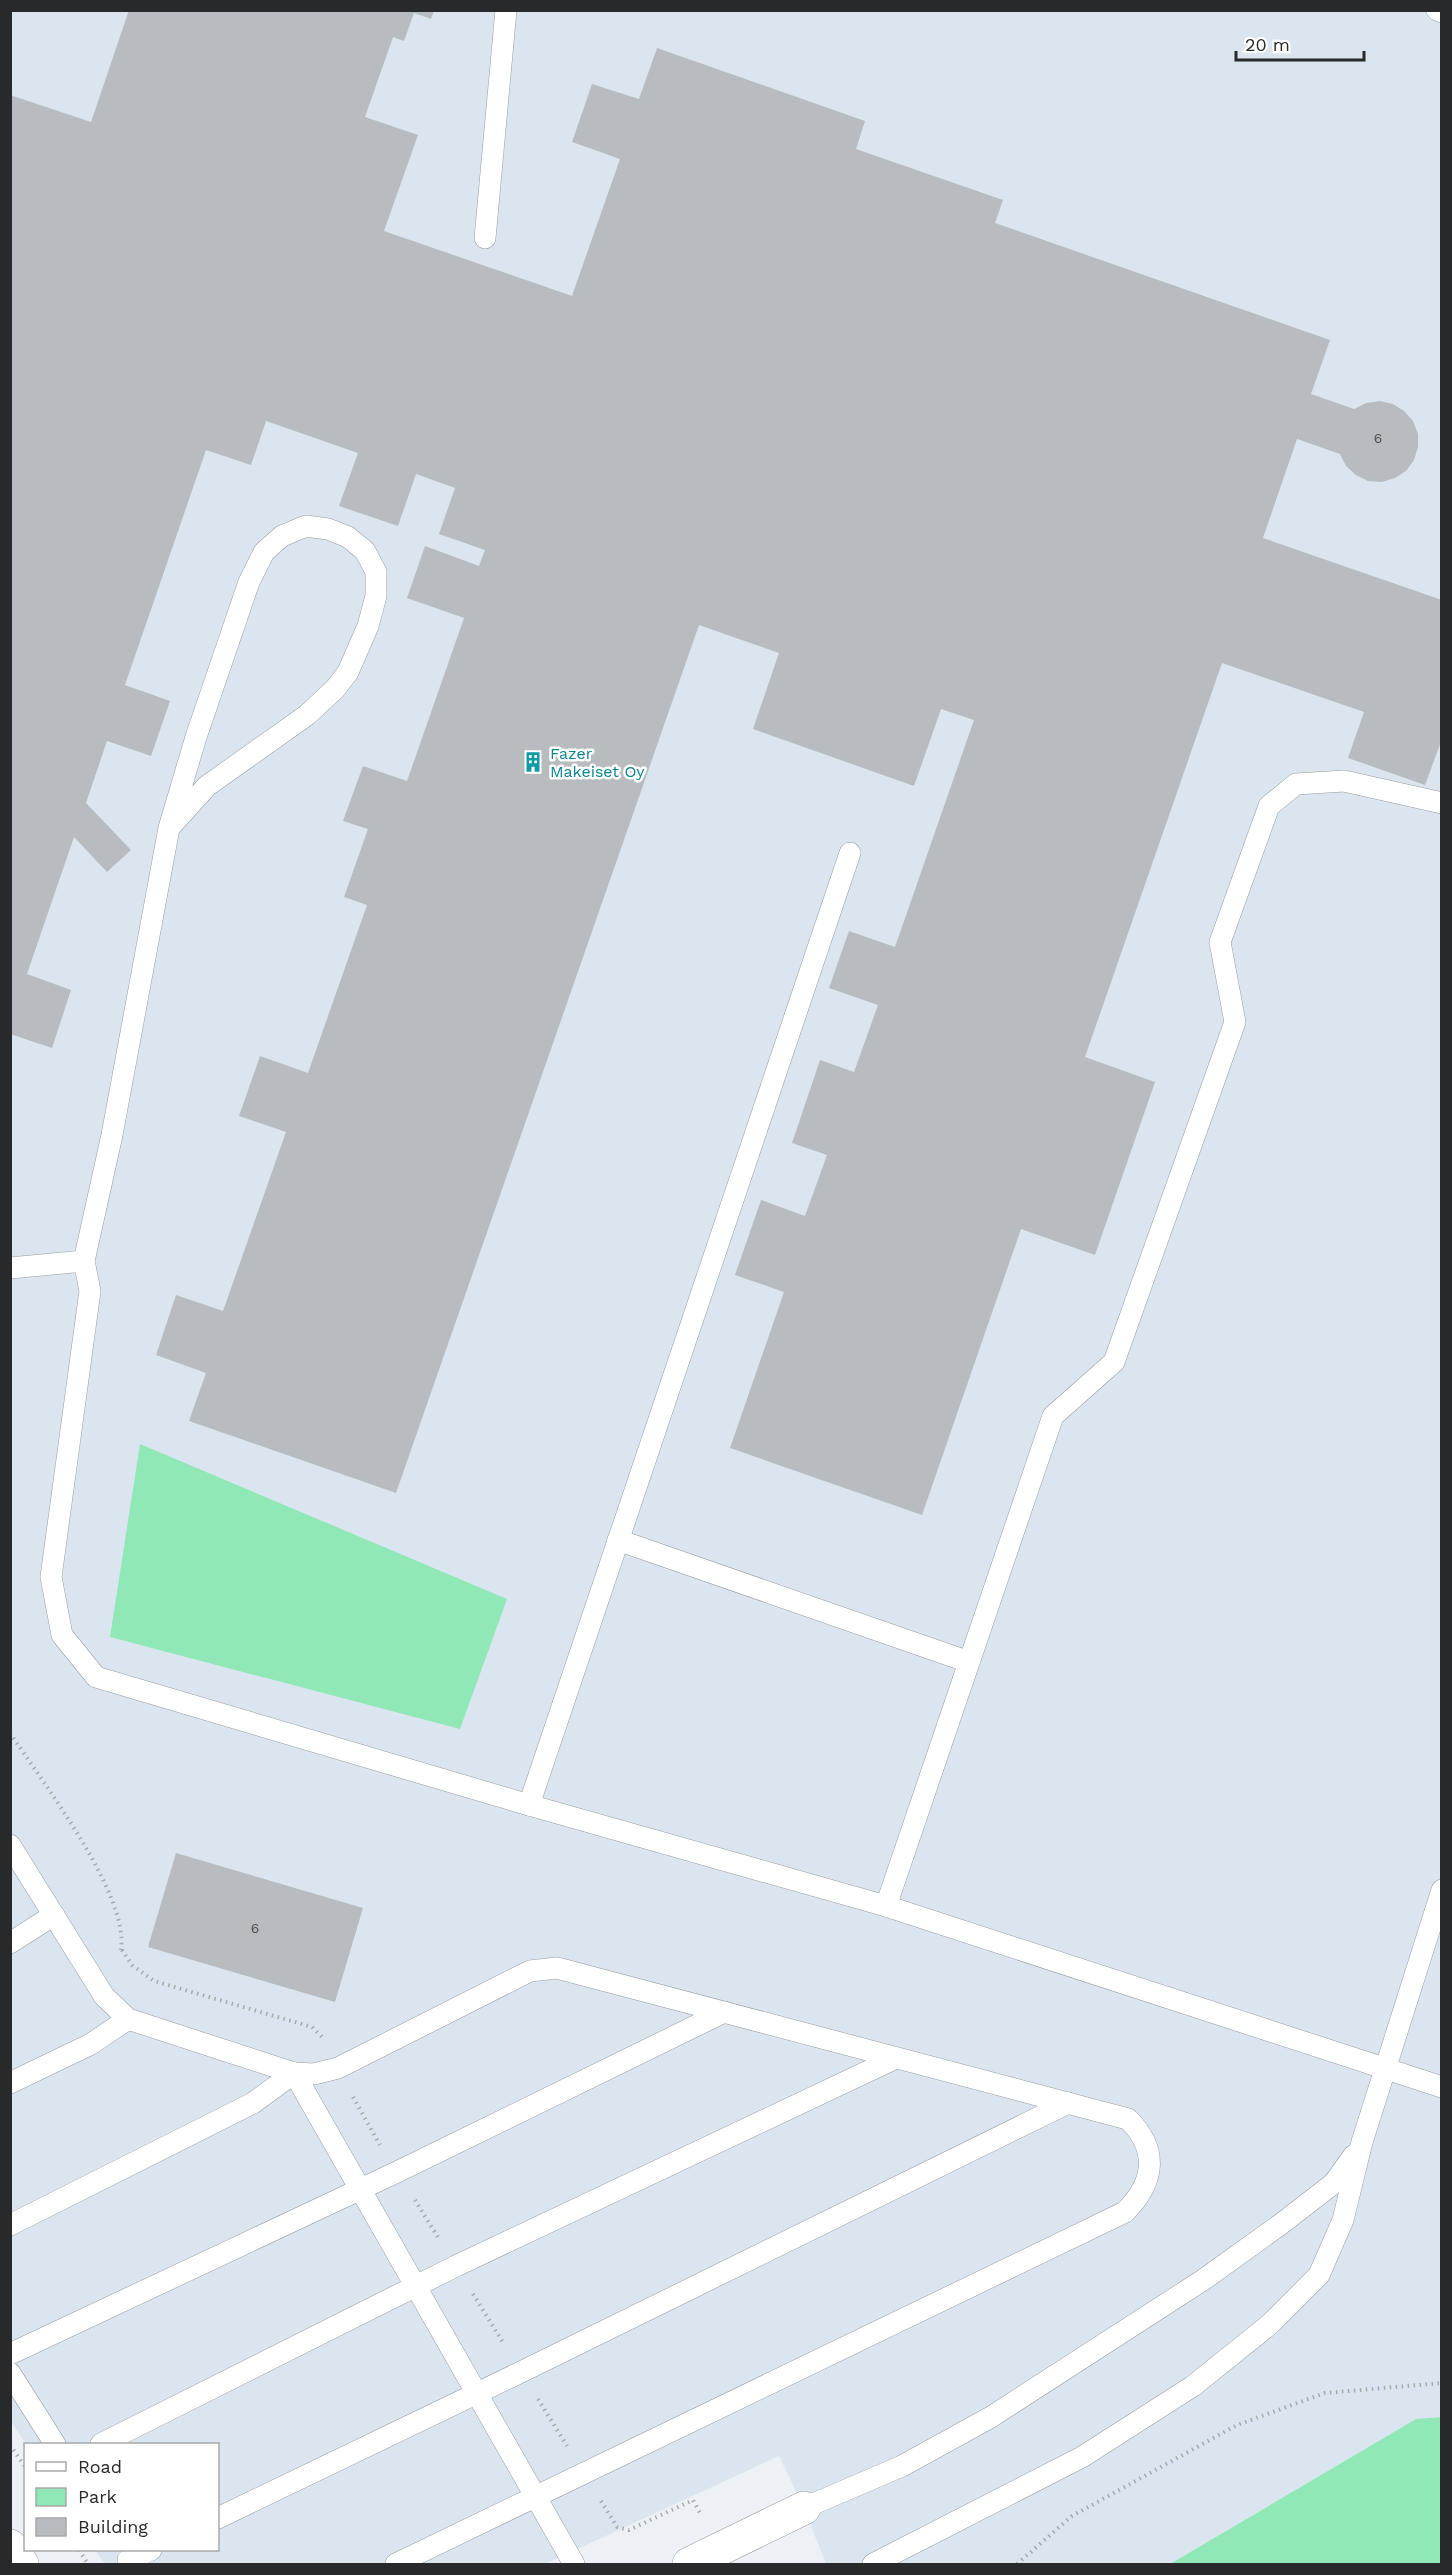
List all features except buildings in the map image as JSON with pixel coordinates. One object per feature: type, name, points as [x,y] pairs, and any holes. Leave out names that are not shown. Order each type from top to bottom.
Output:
[{"type":"street","points":[[689,2565],[804,2508]]},
{"type":"street","points":[[10,2546],[22,2565]]},
{"type":"lane","points":[[485,238],[506,10]]},
{"type":"lane","points":[[1437,10],[1442,12]]},
{"type":"lane","points":[[169,828],[207,786],[307,715],[335,689],[348,672],[368,626],[376,596],[376,572],[365,550],[348,537],[328,529],[306,526],[282,536],[264,552],[241,604],[196,737],[169,828],[112,1134],[84,1261],[90,1291],[51,1577],[62,1635],[96,1677],[529,1805],[886,1906],[1442,2087]]},
{"type":"lane","points":[[886,1906],[1053,1416],[1114,1362],[1235,1022],[1220,942],[1269,806],[1296,784],[1344,781],[1442,803]]},
{"type":"lane","points":[[529,1805],[850,853]]},
{"type":"lane","points":[[10,1268],[84,1261]]},
{"type":"lane","points":[[618,1540],[969,1662]]},
{"type":"lane","points":[[10,1845],[104,1996],[128,2019],[294,2073],[314,2074],[338,2068],[530,1971],[557,1968],[1128,2119],[1141,2132],[1149,2154],[1148,2180],[1140,2198],[1125,2212],[396,2565]]},
{"type":"lane","points":[[873,2565],[1082,2457],[1193,2385],[1269,2325],[1319,2275],[1343,2220],[1362,2142],[1442,1890]]},
{"type":"lane","points":[[10,1943],[54,1916]]},
{"type":"lane","points":[[10,2354],[397,2172],[724,2012]]},
{"type":"lane","points":[[10,2083],[91,2044],[128,2019]]},
{"type":"lane","points":[[104,2443],[414,2287],[896,2058]]},
{"type":"lane","points":[[294,2073],[574,2565]]},
{"type":"lane","points":[[10,2225],[253,2103],[294,2073]]},
{"type":"lane","points":[[219,2518],[1068,2103]]},
{"type":"lane","points":[[804,2508],[902,2466],[991,2417],[1193,2286],[1334,2183],[1362,2142]]},
{"type":"lane","points":[[10,2373],[54,2443]]},
{"type":"lane","points":[[127,2558],[148,2551]]},
{"type":"path","points":[[10,1733],[99,1869],[115,1903],[122,1950],[88,1970]]},
{"type":"path","points":[[1017,2565],[1072,2516],[1237,2425],[1325,2393],[1442,2383]]},
{"type":"path","points":[[10,2445],[24,2465]]},
{"type":"path","points":[[80,2551],[88,2565]]},
{"type":"shaded area","points":[[10,11],[1441,11],[1441,2417],[1416,2419],[1170,2564],[826,2564],[804,2508],[779,2456],[545,2564],[105,2564],[96,2551],[219,2551],[219,2443],[25,2443],[11,2422]]},
{"type":"green space","points":[[140,1444],[507,1599],[460,1729],[110,1637]]},
{"type":"green space","points":[[1441,2417],[1441,2564],[1170,2564],[1416,2419]]},
{"type":"place","name":"Fazer Makeiset Oy","points":[[533,762]]}]
